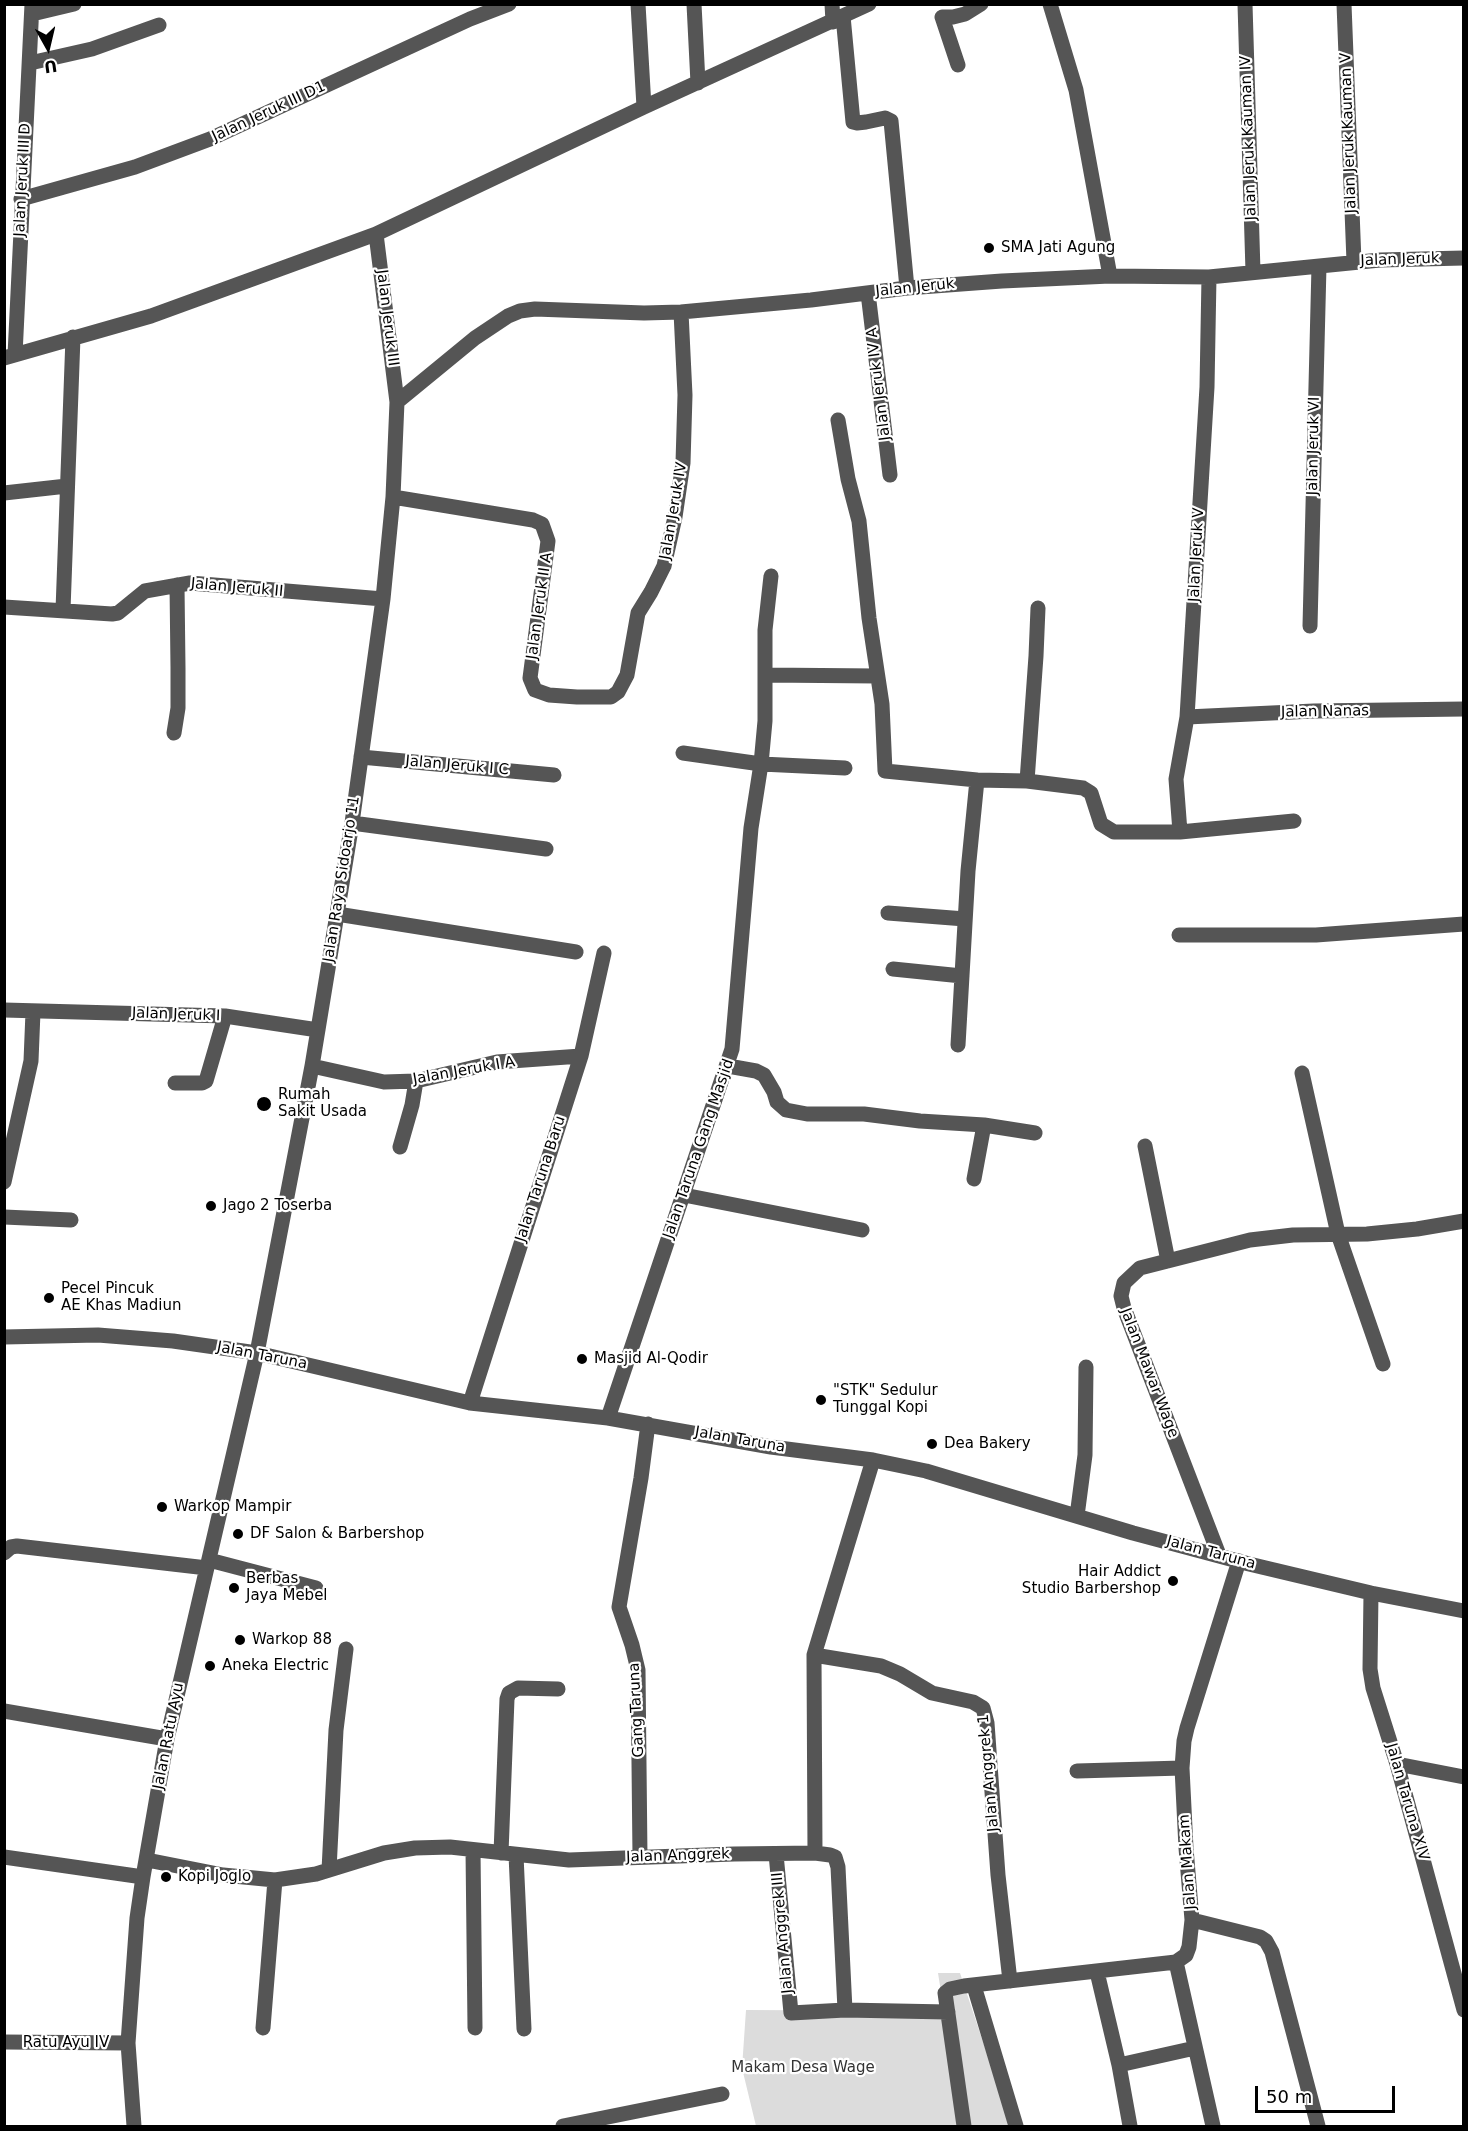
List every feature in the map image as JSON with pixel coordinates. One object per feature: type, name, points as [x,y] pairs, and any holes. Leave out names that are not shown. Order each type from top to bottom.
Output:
[{"type":"street","points":[[32,9],[74,4]]},
{"type":"street","name":"Jalan Jeruk III D1","points":[[21,199],[135,167],[210,139],[470,12],[509,4]]},
{"type":"street","points":[[638,4],[644,107]]},
{"type":"street","points":[[694,4],[698,83]]},
{"type":"street","points":[[832,4],[838,19],[853,122],[885,118],[891,121],[907,288]]},
{"type":"street","points":[[10,356],[151,316],[376,234],[869,4]]},
{"type":"street","points":[[958,65],[942,17],[965,14],[981,4]]},
{"type":"street","points":[[1050,4],[1076,90],[1110,276]]},
{"type":"street","name":"Jalan Jeruk Kauman IV","points":[[1245,4],[1253,272]]},
{"type":"street","name":"Jalan Jeruk Kauman V","points":[[1344,4],[1354,262]]},
{"type":"street","name":"Jalan Jeruk III D","points":[[10,356],[32,9]]},
{"type":"street","points":[[30,63],[98,47],[159,25]]},
{"type":"street","name":"Jalan Jeruk III","points":[[376,234],[397,402]]},
{"type":"street","name":"Jalan Jeruk","points":[[397,402],[475,338],[508,316],[520,311],[535,309],[681,312],[907,288],[1110,276],[1209,276],[1354,262],[1464,258]]},
{"type":"street","name":"Jalan Jeruk VI","points":[[1310,626],[1319,266]]},
{"type":"street","name":"Jalan Jeruk V","points":[[1180,832],[1176,779],[1187,717],[1207,387],[1209,276]]},
{"type":"street","name":"Jalan Jeruk IV A","points":[[868,293],[890,474]]},
{"type":"street","name":"Jalan Jeruk IV","points":[[577,697],[611,697],[618,692],[627,675],[638,613],[664,566],[684,463],[685,395],[681,312]]},
{"type":"street","points":[[63,609],[73,337]]},
{"type":"street","name":"Jalan Raya Sidoarjo 11","points":[[257,1353],[312,1066],[352,823],[383,599],[393,497],[397,402]]},
{"type":"street","points":[[838,420],[848,479],[859,520],[868,618],[882,704],[885,771],[977,780],[1027,781],[1083,788],[1091,793],[1101,824],[1114,832],[1180,832],[1294,822]]},
{"type":"street","points":[[4,493],[67,486]]},
{"type":"street","name":"Jalan Jeruk II A","points":[[393,497],[533,520],[542,524],[548,541],[530,678],[535,690],[549,695],[577,697]]},
{"type":"street","name":"Jalan Taruna Gang Masjid","points":[[608,1418],[732,1049],[751,828],[765,721],[765,630],[771,576]]},
{"type":"street","name":"Jalan Jeruk II","points":[[4,607],[63,609],[112,614],[118,613],[145,591],[190,583],[383,599]]},
{"type":"street","points":[[174,733],[178,708],[177,585]]},
{"type":"street","points":[[1027,781],[1038,608]]},
{"type":"street","points":[[765,675],[877,676]]},
{"type":"street","name":"Jalan Nanas","points":[[1187,717],[1314,711],[1464,710]]},
{"type":"street","points":[[683,753],[761,764],[845,768]]},
{"type":"street","name":"Jalan Jeruk I C","points":[[361,757],[554,776]]},
{"type":"street","points":[[958,1045],[965,919],[977,780]]},
{"type":"street","points":[[352,823],[546,849]]},
{"type":"street","points":[[888,913],[965,919]]},
{"type":"street","points":[[337,914],[576,952]]},
{"type":"street","points":[[1179,935],[1316,935],[1464,924]]},
{"type":"street","name":"Jalan Taruna Baru","points":[[470,1403],[581,1056],[604,953]]},
{"type":"street","points":[[893,969],[962,976]]},
{"type":"street","name":"Jalan Jeruk I","points":[[4,1010],[225,1016],[318,1030]]},
{"type":"street","points":[[4,1182],[31,1061],[33,1012]]},
{"type":"street","points":[[175,1083],[206,1081],[225,1016]]},
{"type":"street","name":"Jalan Jeruk I A","points":[[312,1066],[384,1082],[416,1081],[497,1062],[581,1056]]},
{"type":"street","points":[[728,1066],[756,1071],[764,1075],[777,1102],[786,1110],[807,1114],[864,1114],[920,1121],[984,1125],[1035,1133]]},
{"type":"street","points":[[1302,1073],[1338,1234],[1383,1364]]},
{"type":"street","points":[[400,1147],[416,1081]]},
{"type":"street","points":[[974,1179],[984,1125]]},
{"type":"street","points":[[1145,1146],[1168,1261]]},
{"type":"street","points":[[684,1195],[862,1230]]},
{"type":"street","points":[[4,1217],[71,1220]]},
{"type":"street","name":"Jalan Mawar Wage","points":[[1219,1555],[1124,1308],[1121,1296],[1125,1282],[1140,1268],[1250,1240],[1293,1235],[1368,1234],[1464,1221]]},
{"type":"street","name":"Jalan Taruna","points":[[4,1337],[98,1335],[136,1337],[257,1353],[470,1403],[608,1418],[771,1447],[873,1460],[926,1471],[1239,1561],[1371,1593],[1464,1611]]},
{"type":"street","name":"Jalan Ratu Ayu","points":[[134,2127],[128,2043],[137,1918],[143,1877],[167,1739],[257,1353]]},
{"type":"street","points":[[1077,1516],[1085,1455],[1086,1367]]},
{"type":"street","name":"Gang Taruna","points":[[640,1857],[638,1670],[619,1607],[648,1424]]},
{"type":"street","points":[[873,1460],[814,1655],[815,1853],[830,1855],[837,1860],[845,2010],[948,2013]]},
{"type":"street","points":[[4,1552],[17,1546],[208,1564],[316,1588]]},
{"type":"street","name":"Jalan Makam","points":[[1176,1962],[1186,1955],[1192,1920],[1182,1768],[1186,1728],[1239,1561]]},
{"type":"street","name":"Jalan Taruna XIV","points":[[1371,1593],[1370,1669],[1464,2010]]},
{"type":"street","points":[[329,1870],[336,1730],[346,1649]]},
{"type":"street","name":"Jalan Anggrek 1","points":[[814,1655],[881,1666],[900,1674],[932,1693],[973,1702],[984,1708],[998,1875],[1010,1981]]},
{"type":"street","points":[[524,2029],[509,1854],[507,1700],[509,1693],[518,1688],[558,1689]]},
{"type":"street","points":[[4,1711],[167,1739]]},
{"type":"street","points":[[1397,1764],[1464,1777]]},
{"type":"street","points":[[1077,1771],[1182,1768]]},
{"type":"street","name":"Jalan Anggrek","points":[[147,1860],[223,1875],[275,1880],[305,1877],[400,1849],[450,1847],[569,1860],[815,1853]]},
{"type":"street","points":[[473,1850],[475,2028]]},
{"type":"street","name":"Jalan Anggrek III","points":[[776,1854],[791,2013],[845,2010]]},
{"type":"street","points":[[4,1857],[143,1877]]},
{"type":"street","points":[[263,2028],[275,1880]]},
{"type":"street","points":[[1192,1920],[1260,1937],[1266,1941],[1272,1952],[1318,2127]]},
{"type":"street","points":[[964,2127],[945,1993],[956,1987],[1176,1962],[1213,2127]]},
{"type":"street","points":[[1097,1972],[1119,2065],[1130,2127]]},
{"type":"street","points":[[974,1986],[1016,2127]]},
{"type":"street","name":"Ratu Ayu IV","points":[[4,2042],[128,2043]]},
{"type":"street","points":[[1119,2065],[1196,2048]]},
{"type":"street","points":[[563,2127],[722,2094]]},
{"type":"green space","name":"Makam Desa Wage","points":[[938,1973],[960,1973],[1011,2126],[756,2126],[742,2068],[746,2010],[944,2011]]},
{"type":"place","name":"SMA Jati Agung","points":[[989,248]]},
{"type":"place","name":"Rumah Sakit Usada","points":[[264,1104]]},
{"type":"place","name":"Jago 2 Toserba","points":[[211,1206]]},
{"type":"place","name":"Pecel Pincuk AE Khas Madiun","points":[[49,1298]]},
{"type":"place","name":"Masjid Al-Qodir","points":[[582,1359]]},
{"type":"place","name":"\"STK\" Sedulur Tunggal Kopi","points":[[821,1400]]},
{"type":"place","name":"Dea Bakery","points":[[932,1444]]},
{"type":"place","name":"Warkop Mampir","points":[[162,1507]]},
{"type":"place","name":"DF Salon & Barbershop","points":[[238,1534]]},
{"type":"place","name":"Hair Addict Studio Barbershop","points":[[1173,1581]]},
{"type":"place","name":"Berbas Jaya Mebel","points":[[234,1588]]},
{"type":"place","name":"Warkop 88","points":[[240,1640]]},
{"type":"place","name":"Aneka Electric","points":[[210,1666]]},
{"type":"place","name":"Kopi Joglo","points":[[166,1877]]}]
